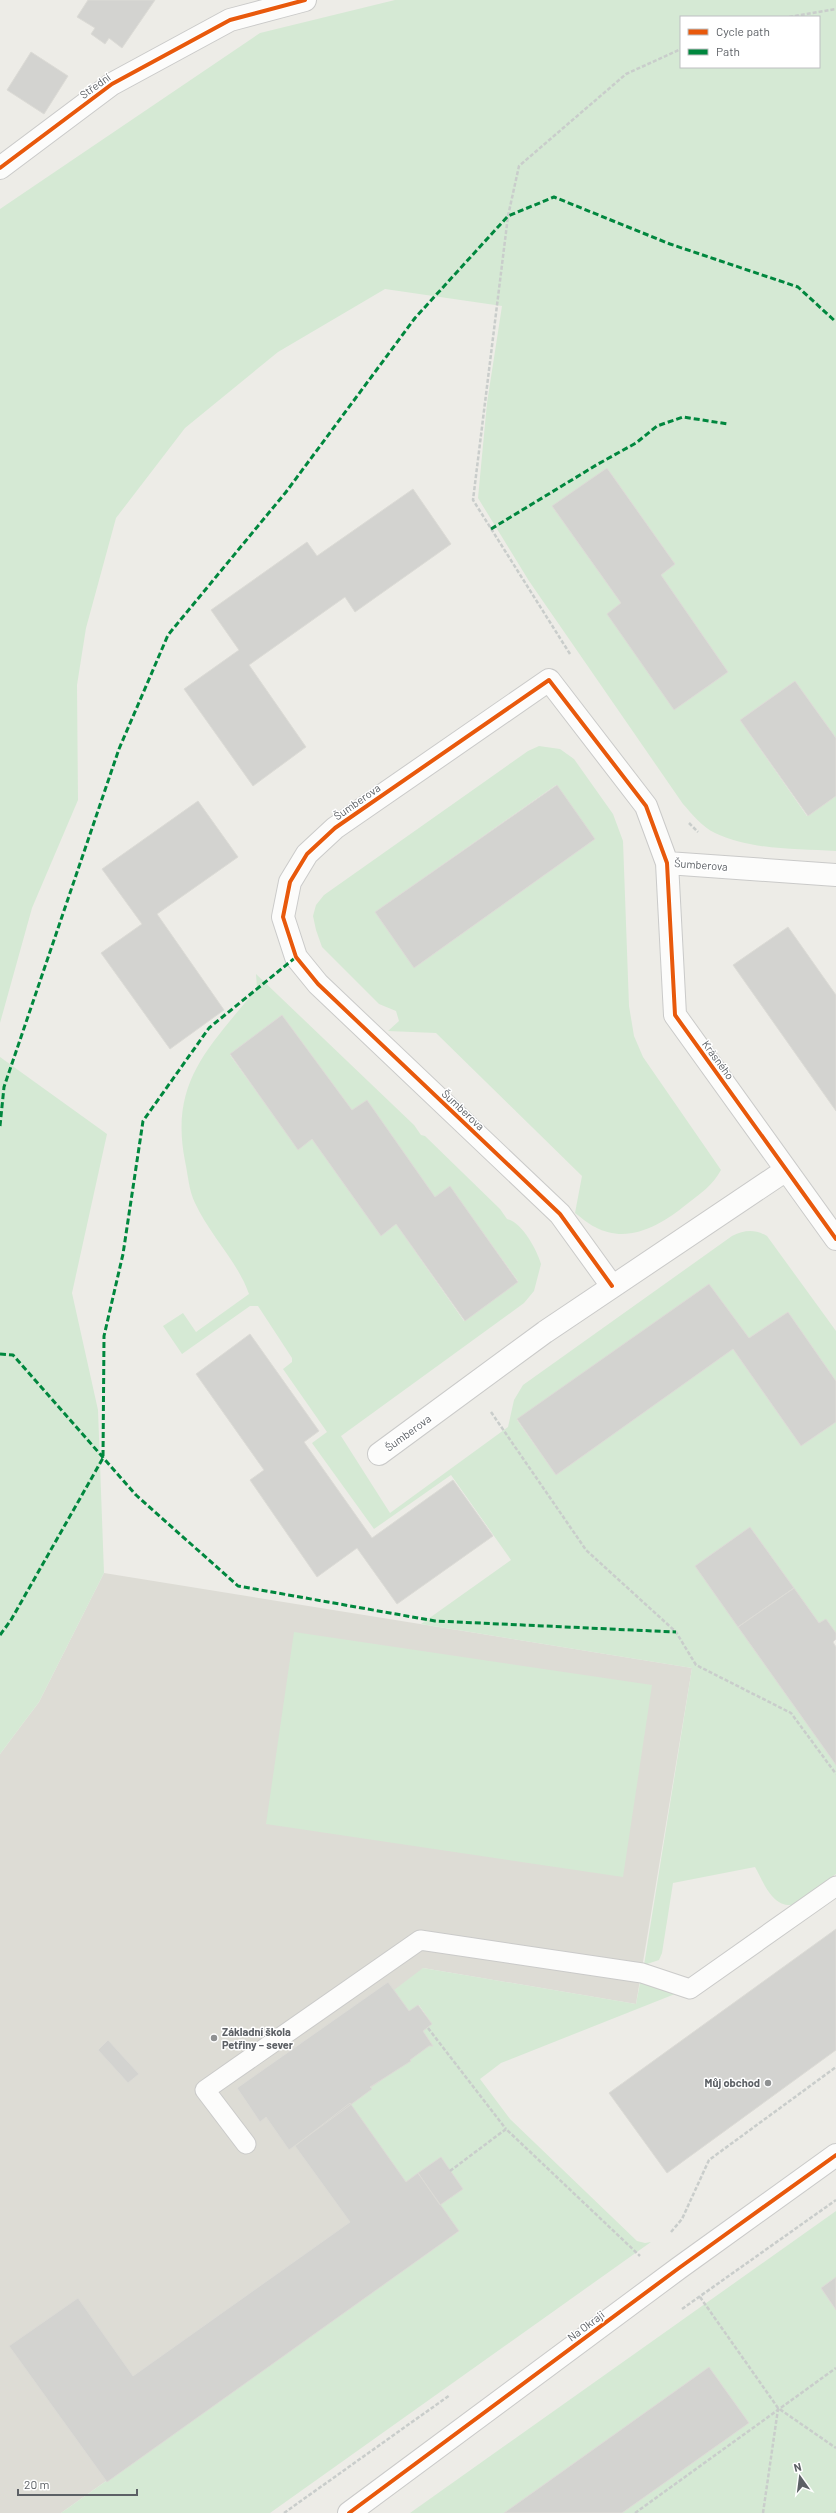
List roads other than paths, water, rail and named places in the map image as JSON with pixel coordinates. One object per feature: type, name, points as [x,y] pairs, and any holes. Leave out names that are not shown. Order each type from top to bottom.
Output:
[{"type":"street","points":[[230,20],[240,0]]},
{"type":"street","name":"Střední","points":[[0,168],[112,84],[230,20],[305,0]]},
{"type":"street","name":"Šumberova","points":[[612,1286],[560,1214],[318,984],[296,956],[283,917],[290,882],[307,854],[335,828],[549,680],[646,806],[667,862],[836,875]]},
{"type":"street","name":"Krásného","points":[[667,862],[674,1015],[836,1239]]},
{"type":"street","name":"Šumberova","points":[[379,1454],[612,1286],[786,1170]]},
{"type":"street","name":"Na Okraji","points":[[349,2513],[673,2273],[836,2155]]},
{"type":"lane","points":[[246,2144],[205,2090],[420,1940],[642,1974],[690,1989],[836,1886]]},
{"type":"place","name":"Základní škola Petřiny – sever","points":[[214,2038]]},
{"type":"place","name":"Můj obchod","points":[[768,2083]]}]
